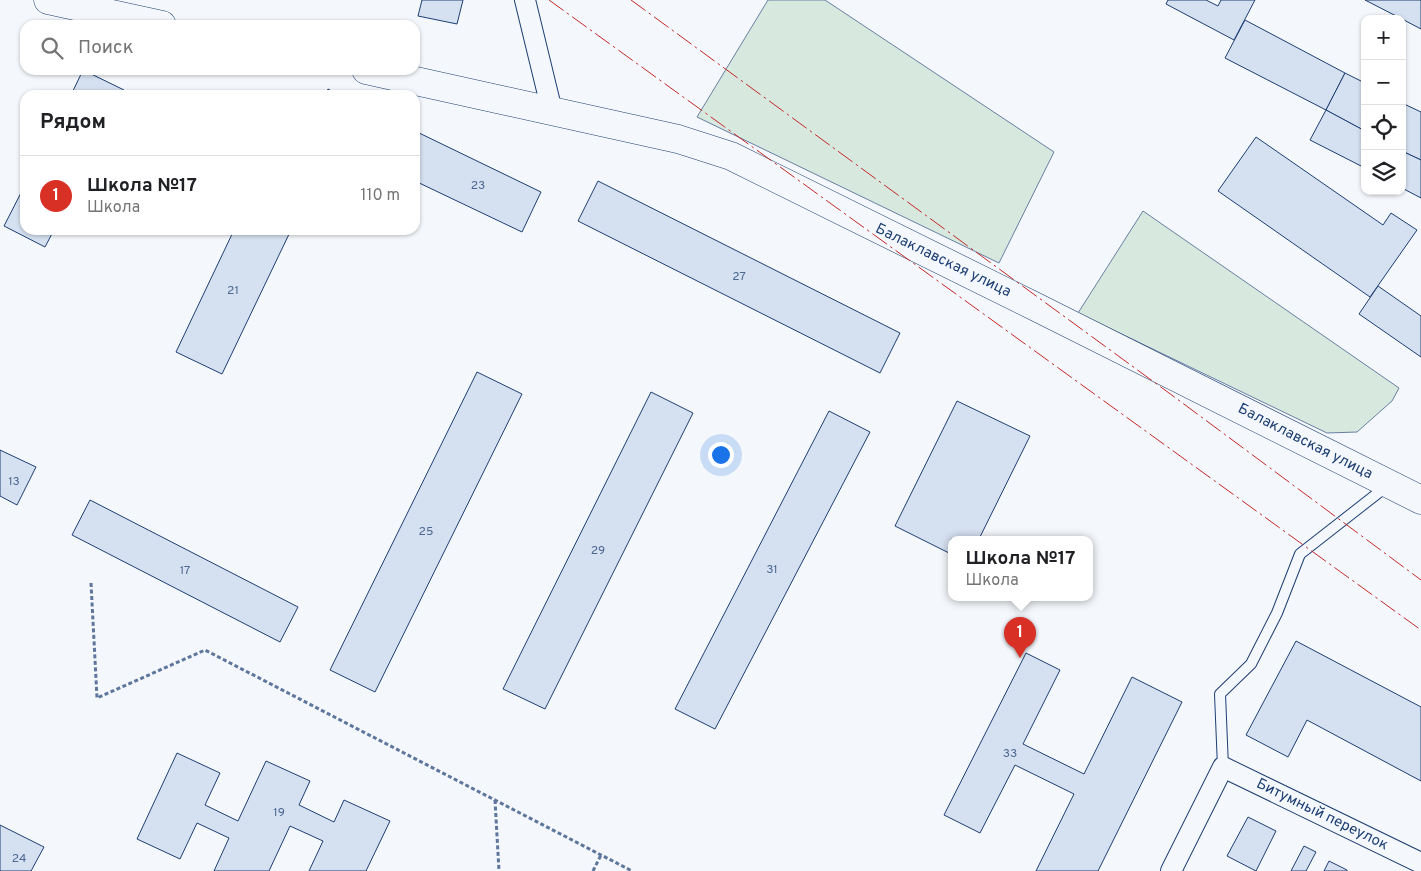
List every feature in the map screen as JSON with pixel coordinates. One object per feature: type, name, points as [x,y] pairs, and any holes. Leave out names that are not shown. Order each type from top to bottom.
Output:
[{"type":"main road","points":[[48,0],[139,20]]},
{"type":"main road","name":"Балаклавская улица","points":[[389,75],[678,139],[731,156],[1421,500]]},
{"type":"street","points":[[525,0],[552,111]]},
{"type":"street","points":[[1171,871],[1223,767]]},
{"type":"street","name":"Битумный переулок","points":[[1223,767],[1421,863]]},
{"type":"lane","points":[[1223,767],[1220,694],[1251,664],[1277,613],[1300,554],[1389,484]]},
{"type":"path","points":[[90,583],[97,698],[206,650],[632,871]]},
{"type":"path","points":[[495,800],[499,871]]},
{"type":"path","points":[[592,871],[601,855]]},
{"type":"shaded area","points":[[768,0],[825,0],[1054,152],[999,263],[697,117]]},
{"type":"shaded area","points":[[1143,211],[1399,388],[1392,401],[1357,432],[1327,433],[1078,313]]},
{"type":"building","points":[[422,0],[463,0],[457,24],[418,16]]},
{"type":"building","points":[[1168,0],[1206,0],[1218,6],[1221,0],[1255,0],[1234,40],[1166,4]]},
{"type":"building","points":[[1365,0],[1421,0],[1421,29],[1406,21],[1406,15],[1394,15]]},
{"type":"building","points":[[1245,20],[1345,73],[1326,110],[1225,58]]},
{"type":"building","points":[[1345,73],[1361,81],[1361,129],[1326,110]]},
{"type":"building","points":[[81,75],[93,75],[124,90],[73,90]]},
{"type":"building","points":[[1406,105],[1421,112],[1421,160],[1406,153]]},
{"type":"building","points":[[1326,110],[1361,129],[1361,166],[1310,140]]},
{"type":"building","points":[[420,133],[541,192],[522,232],[420,183]]},
{"type":"building","points":[[1256,137],[1383,225],[1391,213],[1417,230],[1370,297],[1218,191]]},
{"type":"building","points":[[1406,153],[1421,160],[1421,198],[1406,190]]},
{"type":"building","points":[[598,181],[900,333],[880,373],[578,221]]},
{"type":"building","points":[[20,195],[20,234],[4,226]]},
{"type":"building","points":[[22,235],[51,235],[45,247]]},
{"type":"building","points":[[232,235],[289,235],[222,374],[176,352]]},
{"type":"building","points":[[1378,286],[1421,316],[1421,357],[1359,314]]},
{"type":"building","points":[[477,372],[522,394],[375,692],[330,670]]},
{"type":"building","points":[[651,392],[693,413],[545,709],[503,689]]},
{"type":"building","points":[[957,401],[1030,436],[980,536],[948,536],[948,552],[895,526]]},
{"type":"building","points":[[829,411],[870,432],[715,729],[675,709]]},
{"type":"building","points":[[0,450],[36,467],[17,505],[0,496]]},
{"type":"building","points":[[90,500],[298,607],[280,642],[72,535]]},
{"type":"building","points":[[1296,641],[1421,707],[1421,781],[1307,720],[1288,757],[1246,735]]},
{"type":"building","points":[[1026,653],[1060,670],[1023,744],[1084,774],[1132,677],[1182,702],[1098,871],[1036,871],[1074,794],[1015,765],[980,833],[944,815]]},
{"type":"building","points":[[177,753],[220,773],[205,805],[238,821],[266,761],[310,781],[299,805],[334,822],[344,800],[390,821],[366,871],[309,871],[323,841],[290,826],[269,871],[214,871],[229,838],[197,823],[180,859],[137,839]]},
{"type":"building","points":[[1248,817],[1276,831],[1256,871],[1227,856]]},
{"type":"building","points":[[0,825],[44,847],[31,871],[0,871]]},
{"type":"building","points":[[1304,846],[1316,852],[1306,871],[1291,871]]},
{"type":"building","points":[[1329,861],[1347,870],[1347,871],[1324,871]]},
{"type":"power","points":[[549,0],[1421,630]]},
{"type":"power","points":[[631,0],[1169,393],[1421,580]]},
{"type":"place","name":"Школа №17","points":[[1020,658]]}]
